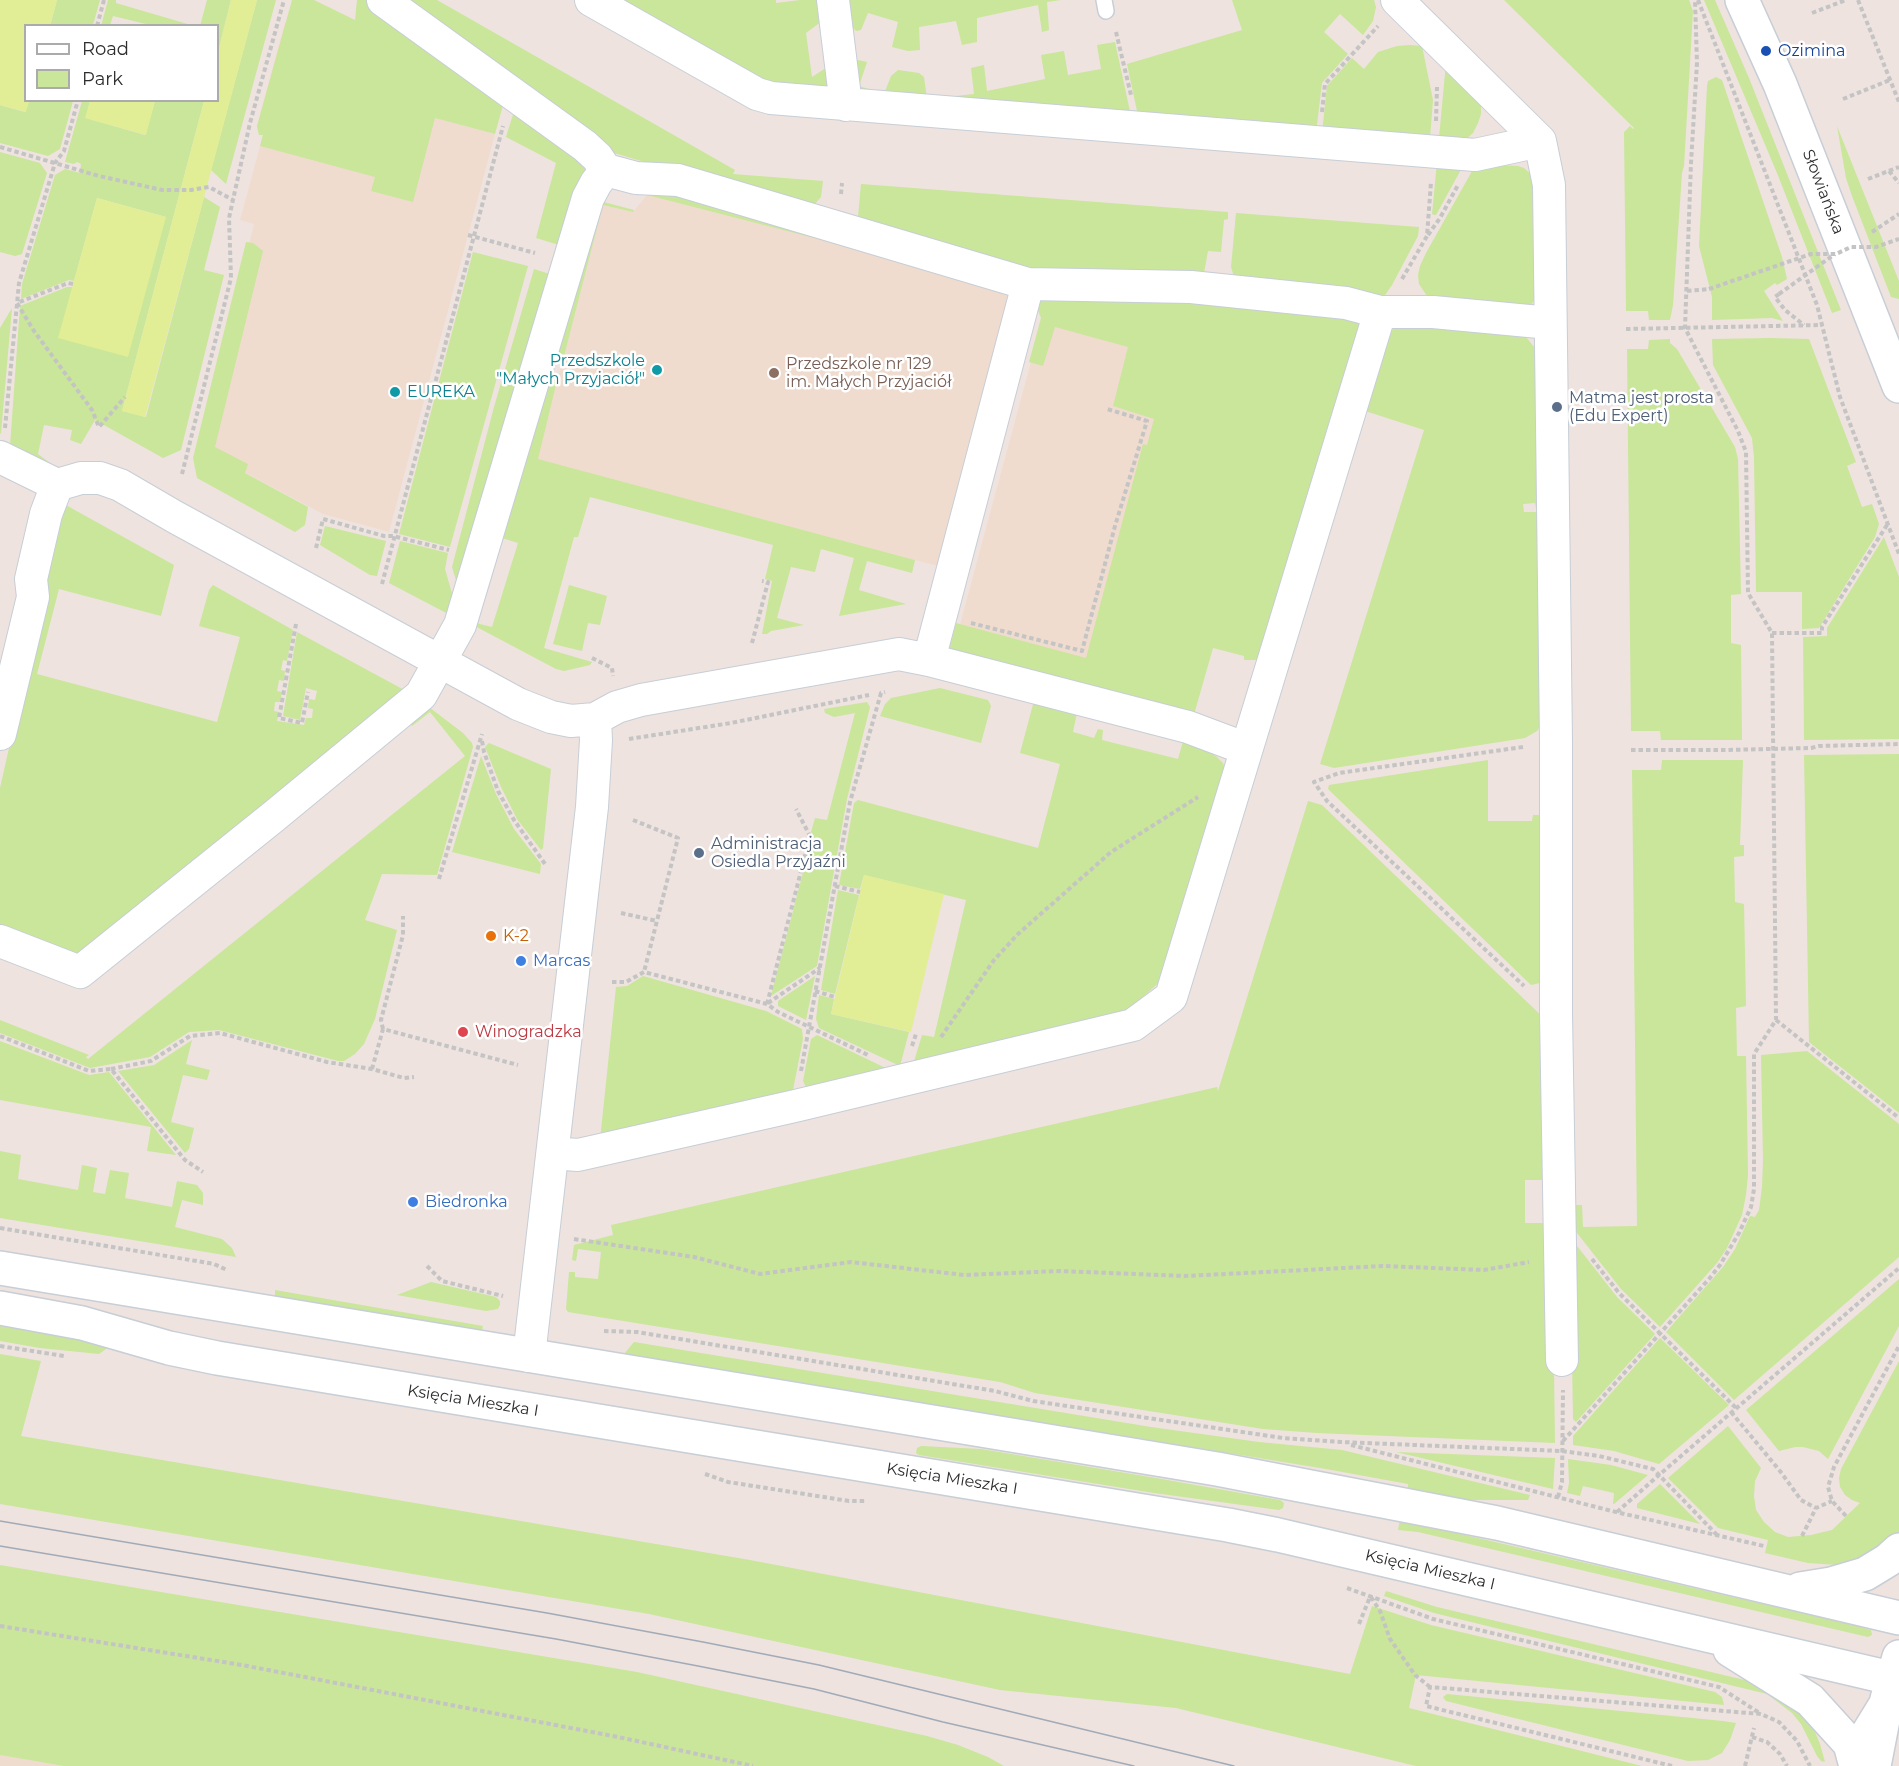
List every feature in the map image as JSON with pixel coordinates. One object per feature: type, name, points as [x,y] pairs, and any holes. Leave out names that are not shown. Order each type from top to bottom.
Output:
[{"type":"street","points":[[383,0],[585,146],[606,170],[636,178],[678,180],[1028,284],[1191,287],[1346,303],[1380,312],[1433,312],[1550,323]]},
{"type":"street","points":[[591,0],[757,94],[771,98],[1474,155],[1540,141]]},
{"type":"street","points":[[833,0],[846,105]]},
{"type":"street","name":"Słowiańska","points":[[1742,0],[1780,84],[1899,386]]},
{"type":"street","points":[[1398,1],[1540,141],[1549,185],[1556,742],[1556,1015],[1563,1374]]},
{"type":"street","points":[[0,941],[80,972],[421,695],[460,625],[588,198],[606,170]]},
{"type":"street","points":[[929,660],[1028,284]]},
{"type":"street","points":[[553,1153],[578,1155],[1133,1025],[1171,997],[1380,312]]},
{"type":"street","points":[[1,458],[57,485],[81,478],[100,478],[120,485],[518,704],[551,717],[595,729]]},
{"type":"street","points":[[0,730],[33,597],[31,579],[46,514],[57,485]]},
{"type":"street","points":[[527,1409],[529,1356],[591,818],[595,729],[617,707],[641,700],[899,654],[1188,727],[1236,745],[1241,762]]},
{"type":"street","points":[[0,1269],[1217,1468],[1497,1523],[1899,1618]]},
{"type":"street","name":"Księcia Mieszka I","points":[[0,1308],[82,1323],[169,1348],[217,1358],[1228,1525],[1700,1632],[1897,1672]]},
{"type":"street","points":[[1789,1591],[1831,1584],[1865,1574],[1888,1560],[1899,1550]]},
{"type":"street","points":[[1700,1632],[1810,1700],[1850,1759]]},
{"type":"street","points":[[1874,1766],[1897,1672]]},
{"type":"lane","points":[[1850,1759],[1897,1672]]},
{"type":"path","points":[[98,24],[104,0]]},
{"type":"path","points":[[182,474],[231,278],[229,218],[250,123],[284,0]]},
{"type":"path","points":[[1563,1442],[1720,1265],[1739,1233],[1751,1207],[1755,1171],[1754,1054],[1776,1020],[1772,633],[1748,593],[1746,452],[1738,431],[1685,328],[1696,63],[1696,0]]},
{"type":"path","points":[[1696,0],[1817,305],[1840,397],[1899,554]]},
{"type":"path","points":[[1812,13],[1845,0]]},
{"type":"path","points":[[1858,0],[1899,102]]},
{"type":"path","points":[[1318,142],[1325,84],[1398,1]]},
{"type":"path","points":[[1105,5],[1115,26],[1138,128]]},
{"type":"path","points":[[1843,99],[1890,80]]},
{"type":"path","points":[[1,458],[19,283],[55,163],[64,151],[77,102]]},
{"type":"path","points":[[382,584],[470,236],[500,135]]},
{"type":"path","points":[[0,147],[109,178],[162,190],[191,190],[209,187],[233,200]]},
{"type":"path","points":[[1427,236],[1440,218],[1474,155]]},
{"type":"path","points":[[1868,179],[1899,167]]},
{"type":"path","points":[[1889,171],[1899,183]]},
{"type":"path","points":[[470,236],[535,253]]},
{"type":"path","points":[[1805,325],[1785,310],[1775,297],[1836,254],[1851,247],[1876,247],[1899,239]]},
{"type":"path","points":[[1687,291],[1709,289],[1811,254],[1836,254]]},
{"type":"path","points":[[17,303],[68,283],[73,284]]},
{"type":"path","points":[[17,303],[34,331],[92,411],[99,427],[125,397]]},
{"type":"path","points":[[1626,329],[1822,325]]},
{"type":"path","points":[[942,612],[961,620],[1082,651],[1115,526],[1147,422],[1107,410]]},
{"type":"path","points":[[316,548],[323,519],[384,536],[393,536],[453,551]]},
{"type":"path","points":[[1772,633],[1822,633],[1822,627],[1888,524]]},
{"type":"path","points":[[752,643],[768,582],[762,581]]},
{"type":"path","points":[[296,624],[279,718],[302,723],[308,692]]},
{"type":"path","points":[[592,658],[612,668]]},
{"type":"path","points":[[595,729],[637,739],[881,693],[894,690],[929,660]]},
{"type":"path","points":[[795,1106],[850,802],[881,693]]},
{"type":"path","points":[[439,879],[482,734],[482,745],[498,791],[514,820],[545,864]]},
{"type":"path","points":[[1556,742],[1339,774],[1314,782],[1328,801],[1556,1015]]},
{"type":"path","points":[[1631,750],[1774,749],[1899,744]]},
{"type":"path","points":[[612,982],[626,982],[644,972],[767,1004],[778,1012],[915,1077],[994,960],[1018,933],[1111,852],[1241,762]]},
{"type":"path","points":[[767,1004],[810,836],[796,809]]},
{"type":"path","points":[[633,820],[678,838],[644,972]]},
{"type":"path","points":[[835,886],[860,892]]},
{"type":"path","points":[[621,913],[657,921]]},
{"type":"path","points":[[372,1069],[383,1029],[381,1020],[403,935],[403,916]]},
{"type":"path","points":[[767,1004],[820,968]]},
{"type":"path","points":[[815,991],[835,997]]},
{"type":"path","points":[[1776,1020],[1899,1118]]},
{"type":"path","points":[[383,1029],[518,1065]]},
{"type":"path","points":[[0,1036],[90,1071],[151,1061],[190,1036],[220,1034],[327,1062],[372,1069],[404,1078],[414,1077]]},
{"type":"path","points":[[111,1068],[185,1160],[203,1172]]},
{"type":"path","points":[[0,1228],[214,1264],[232,1273]]},
{"type":"path","points":[[569,1238],[694,1257],[760,1274],[851,1262],[964,1275],[1060,1270],[1185,1276],[1383,1266],[1484,1270],[1560,1256]]},
{"type":"path","points":[[427,1266],[442,1281],[507,1297]]},
{"type":"path","points":[[1616,1518],[1616,1512],[1899,1268]]},
{"type":"path","points":[[1619,1293],[1736,1408]]},
{"type":"path","points":[[598,1331],[637,1332],[994,1392],[1033,1401],[1283,1438],[1562,1451],[1599,1456],[1653,1468],[1718,1536]]},
{"type":"path","points":[[1846,1516],[1832,1501],[1828,1487],[1834,1467],[1899,1346]]},
{"type":"path","points":[[1558,1497],[1562,1482],[1563,1374]]},
{"type":"path","points":[[1731,1412],[1801,1500],[1816,1508]]},
{"type":"path","points":[[1341,1442],[1616,1512],[1764,1546]]},
{"type":"path","points":[[1802,1536],[1816,1508],[1832,1501]]},
{"type":"path","points":[[1349,1588],[1433,1620],[1719,1688],[1761,1714],[1779,1722],[1797,1741],[1810,1766]]},
{"type":"path","points":[[1359,1624],[1371,1596]]},
{"type":"path","points":[[1371,1596],[1380,1611],[1390,1639],[1415,1675],[1430,1687],[1761,1714]]},
{"type":"path","points":[[0,1626],[242,1665],[618,1737],[753,1766]]},
{"type":"path","points":[[1430,1687],[1426,1706],[1672,1766]]},
{"type":"path","points":[[1745,1766],[1754,1728]]},
{"type":"path","points":[[1752,1737],[1767,1742],[1780,1754],[1787,1766]]},
{"type":"shaded area","points":[[285,22],[436,118],[495,134],[389,532],[323,514],[199,448],[254,224],[240,220],[263,135],[259,135],[257,126]]},
{"type":"shaded area","name":"Przedszkole nr 129 im. Małych Przyjaciół","points":[[647,195],[1012,289],[938,566],[537,459],[603,205],[633,212]]},
{"type":"shaded area","points":[[1048,299],[1271,357],[1175,711],[952,654]]},
{"type":"shaded area","points":[[0,1755],[64,1766],[0,1766]]},
{"type":"green space","points":[[0,0],[57,0],[50,24],[24,24],[24,102],[29,102],[26,112],[0,105]]},
{"type":"green space","points":[[57,0],[100,0],[93,24],[51,24]]},
{"type":"green space","points":[[108,0],[116,0],[116,3],[188,24],[146,24],[113,16],[110,24],[102,24]]},
{"type":"green space","points":[[207,0],[231,0],[219,48],[219,24],[201,24]]},
{"type":"green space","points":[[231,0],[257,0],[145,417],[122,411],[204,102],[219,102],[219,48]]},
{"type":"green space","points":[[257,0],[276,0],[226,184],[211,170]]},
{"type":"green space","points":[[292,0],[314,0],[355,20],[357,0],[369,0],[505,98],[495,134],[435,118],[413,202],[371,191],[375,177],[260,146],[263,135],[259,135],[257,126]]},
{"type":"green space","points":[[397,0],[437,0],[735,170],[733,174],[823,181],[821,197],[815,204],[798,208],[611,152]]},
{"type":"green space","points":[[611,0],[776,0],[776,3],[824,0],[826,18],[806,33],[812,77],[832,64],[829,82],[826,87],[782,91]]},
{"type":"green space","points":[[841,0],[1061,0],[1047,2],[1049,30],[1042,32],[1038,5],[977,18],[977,42],[962,45],[956,21],[919,27],[920,50],[908,51],[892,47],[898,22],[868,13],[861,30],[856,31],[844,18]]},
{"type":"green space","points":[[1232,0],[1374,0],[1376,7],[1373,21],[1363,35],[1340,14],[1324,32],[1348,54],[1322,83],[1316,133],[1144,119],[1137,111],[1127,64],[1242,30]]},
{"type":"green space","points":[[1504,0],[1689,0],[1693,11],[1684,166],[1670,320],[1649,320],[1648,311],[1626,311],[1624,132],[1630,126],[1634,128]]},
{"type":"green space","points":[[1704,0],[1715,0],[1749,78],[1841,310],[1832,313],[1777,173]]},
{"type":"green space","points":[[1115,42],[1131,116],[862,94],[850,67],[854,60],[867,62],[859,86],[884,94],[891,76],[898,70],[919,73],[924,77],[927,99],[974,94],[971,68],[984,65],[987,91],[1045,79],[1041,55],[1064,51],[1068,75],[1101,69],[1097,45]]},
{"type":"green space","points":[[1397,46],[1422,46],[1433,100],[1430,138],[1322,133],[1327,86],[1352,58],[1364,69],[1378,52]]},
{"type":"green space","points":[[1446,63],[1481,103],[1478,123],[1473,133],[1466,139],[1439,138]]},
{"type":"green space","points":[[1716,77],[1722,80],[1782,257],[1787,279],[1777,285],[1775,283],[1764,291],[1783,321],[1772,318],[1712,320],[1712,297],[1699,246],[1707,86],[1708,81]]},
{"type":"green space","points":[[29,102],[73,102],[60,149],[48,156],[0,143],[0,105],[25,112]]},
{"type":"green space","points":[[82,102],[90,102],[86,118],[145,135],[155,102],[204,102],[122,411],[146,417],[204,197],[220,207],[204,270],[224,275],[181,450],[163,458],[95,420],[81,444],[70,440],[72,430],[44,425],[38,454],[54,466],[10,446],[20,306],[67,287],[73,287],[59,338],[166,217],[97,198],[74,281],[69,280],[21,299],[22,284],[55,175],[65,169],[80,173],[81,164],[65,162]]},
{"type":"green space","points":[[90,102],[155,102],[146,135],[85,118]]},
{"type":"green space","points":[[516,105],[587,169],[559,245],[536,238],[556,163],[506,137]]},
{"type":"green space","points":[[1837,126],[1899,281],[1899,299],[1891,297],[1852,196],[1846,178]]},
{"type":"green space","points":[[0,152],[40,163],[47,173],[22,254],[15,256],[0,252]]},
{"type":"green space","points":[[1437,162],[1463,166],[1434,215],[1432,214]]},
{"type":"green space","points":[[1476,164],[1518,166],[1524,168],[1535,178],[1537,296],[1524,310],[1429,299],[1419,284],[1420,266],[1426,253]]},
{"type":"green space","points":[[861,184],[1228,212],[1228,219],[1224,220],[1221,252],[1208,251],[1204,273],[1018,269],[859,221]]},
{"type":"green space","points":[[675,188],[1012,289],[647,195]]},
{"type":"green space","points":[[97,198],[166,217],[128,357],[58,338]]},
{"type":"green space","points":[[596,200],[634,210],[633,212],[603,205],[562,364],[554,363]]},
{"type":"green space","points":[[1236,213],[1419,227],[1418,236],[1383,298],[1234,277],[1231,267]]},
{"type":"green space","points":[[246,242],[253,243],[263,251],[215,447],[248,464],[245,473],[308,507],[305,525],[295,532],[197,478],[193,458]]},
{"type":"green space","points":[[473,252],[528,266],[450,547],[399,534]]},
{"type":"green space","points":[[534,269],[556,276],[459,590],[452,567],[494,407]]},
{"type":"green space","points":[[1055,290],[1355,319],[1362,329],[1263,660],[1244,660],[1244,656],[1213,648],[1193,718],[948,654],[956,623],[1086,658],[1143,444],[1147,445],[1154,419],[1113,406],[1128,347],[1055,327],[1043,366],[1029,362],[1041,318],[1036,305],[1041,297]]},
{"type":"green space","points":[[12,308],[1,433],[0,434],[0,328]]},
{"type":"green space","points":[[1407,321],[1525,336],[1540,354],[1543,508],[1536,508],[1535,503],[1523,504],[1524,512],[1543,512],[1541,725],[1537,731],[1525,738],[1334,768],[1320,764],[1424,430],[1359,409],[1389,332]]},
{"type":"green space","points":[[1670,339],[1670,343],[1677,349],[1735,447],[1738,459],[1741,594],[1731,595],[1731,643],[1741,645],[1742,740],[1661,740],[1660,731],[1631,731],[1627,349],[1648,349],[1649,340]]},
{"type":"green space","points":[[1712,339],[1809,339],[1856,462],[1847,466],[1862,507],[1872,504],[1879,524],[1875,537],[1819,628],[1802,629],[1802,592],[1756,592],[1752,438],[1713,365]]},
{"type":"green space","points":[[549,379],[557,381],[538,459],[915,560],[912,573],[867,561],[859,590],[906,604],[839,616],[854,558],[821,549],[815,572],[791,567],[777,618],[804,625],[762,634],[772,581],[765,579],[773,545],[590,497],[578,537],[574,537],[544,648],[592,662],[590,665],[564,671],[556,669],[471,624],[472,622],[492,627],[518,543],[499,537]]},
{"type":"green space","points":[[64,504],[174,565],[161,616],[59,589],[37,674],[217,722],[240,637],[199,626],[209,590],[213,585],[293,630],[287,661],[283,660],[281,670],[285,671],[284,681],[279,680],[277,691],[282,692],[280,702],[275,702],[274,711],[279,712],[277,721],[304,725],[306,718],[312,718],[313,709],[308,708],[309,699],[315,700],[317,691],[306,688],[300,720],[283,716],[297,632],[408,692],[78,958],[0,930],[0,788]]},
{"type":"green space","points":[[325,526],[386,541],[377,576],[370,575],[320,545]]},
{"type":"green space","points":[[1884,537],[1899,577],[1899,739],[1804,740],[1803,637],[1827,636],[1827,628]]},
{"type":"green space","points":[[400,541],[448,553],[445,569],[455,604],[452,616],[389,583]]},
{"type":"green space","points":[[569,585],[607,596],[600,625],[588,623],[582,651],[553,644]]},
{"type":"green space","points":[[940,688],[988,700],[991,706],[981,743],[880,716],[885,704],[891,698]]},
{"type":"green space","points":[[1035,697],[1078,708],[1073,732],[1094,738],[1098,729],[1103,730],[1102,740],[1178,759],[1184,738],[1189,737],[1223,763],[1225,769],[1164,978],[1116,1021],[912,1068],[922,1035],[934,1037],[966,900],[864,875],[860,889],[839,885],[854,803],[858,800],[1038,848],[1060,764],[1020,753]]},
{"type":"green space","points":[[867,702],[870,707],[847,799],[817,966],[771,996],[813,834],[811,832],[815,818],[827,820],[855,713],[834,717],[825,713],[824,709]]},
{"type":"green space","points":[[425,704],[463,733],[473,747],[437,875],[382,874],[365,920],[397,930],[375,1019],[364,1044],[355,1054],[344,1061],[338,1061],[219,1030],[189,1032],[150,1057],[90,1068],[0,1033],[0,1020],[89,1055],[86,1057],[88,1059],[465,756],[430,712],[412,726],[407,719]]},
{"type":"green space","points":[[489,743],[551,769],[541,850],[517,819],[501,787],[485,747]]},
{"type":"green space","points":[[1899,754],[1899,1113],[1809,1042],[1804,755]]},
{"type":"green space","points":[[481,756],[496,794],[514,829],[541,864],[540,874],[452,852]]},
{"type":"green space","points":[[1488,760],[1488,821],[1532,821],[1533,815],[1543,815],[1549,981],[1531,985],[1328,789],[1329,785]]},
{"type":"green space","points":[[1662,760],[1743,760],[1740,845],[1744,845],[1744,856],[1734,857],[1735,902],[1744,904],[1746,1006],[1736,1008],[1737,1056],[1746,1056],[1748,1175],[1742,1215],[1727,1248],[1717,1263],[1660,1327],[1621,1289],[1570,1224],[1570,1205],[1582,1205],[1583,1227],[1637,1226],[1632,770],[1661,770]]},
{"type":"green space","points":[[1308,801],[1322,805],[1549,1023],[1552,1180],[1525,1180],[1525,1223],[1552,1223],[1555,1443],[1263,1429],[1035,1393],[1000,1382],[568,1312],[566,1309],[569,1272],[575,1272],[575,1277],[598,1279],[601,1252],[578,1249],[576,1261],[572,1260],[574,1245],[613,1235],[611,1225],[1217,1087],[1218,1091]]},
{"type":"green space","points":[[864,875],[944,894],[911,1032],[831,1014]]},
{"type":"green space","points":[[838,890],[859,895],[835,994],[821,990]]},
{"type":"green space","points":[[643,976],[766,1011],[802,1029],[803,1039],[792,1095],[600,1140],[616,987],[627,986]]},
{"type":"green space","points":[[815,976],[806,1020],[778,1006],[778,1001]]},
{"type":"green space","points":[[819,995],[834,999],[831,1014],[909,1032],[900,1066],[819,1028],[816,1019]]},
{"type":"green space","points":[[817,1035],[894,1072],[808,1091],[803,1081],[811,1039]]},
{"type":"green space","points":[[192,1040],[186,1064],[210,1070],[207,1080],[183,1075],[171,1122],[194,1128],[189,1149],[185,1153],[118,1071],[154,1065]]},
{"type":"green space","points":[[0,1041],[89,1075],[109,1072],[176,1155],[147,1151],[151,1127],[0,1100]]},
{"type":"green space","points":[[1807,1051],[1899,1124],[1899,1257],[1734,1400],[1666,1332],[1723,1267],[1735,1249],[1750,1216],[1755,1217],[1759,1210],[1763,1160],[1761,1055]]},
{"type":"green space","points":[[0,1151],[21,1155],[18,1179],[78,1190],[82,1165],[97,1168],[93,1192],[105,1194],[110,1170],[129,1173],[125,1198],[172,1207],[177,1181],[197,1185],[203,1193],[203,1205],[182,1200],[175,1227],[222,1239],[232,1248],[236,1257],[0,1218]]},
{"type":"green space","points":[[1570,1237],[1617,1297],[1655,1334],[1576,1422],[1573,1419]]},
{"type":"green space","points":[[1899,1279],[1899,1326],[1828,1459],[1819,1451],[1803,1447],[1779,1451],[1746,1410]]},
{"type":"green space","points":[[431,1282],[496,1297],[500,1305],[498,1309],[486,1311],[397,1295]]},
{"type":"green space","points":[[275,1290],[483,1326],[481,1333],[275,1300]]},
{"type":"green space","points":[[0,1321],[59,1330],[110,1346],[99,1354],[0,1341]]},
{"type":"green space","points":[[1660,1338],[1729,1405],[1659,1464],[1614,1451],[1573,1445],[1573,1436]]},
{"type":"green space","points":[[634,1342],[1151,1427],[1259,1442],[1342,1450],[1530,1495],[1528,1500],[1456,1498],[1408,1488],[1408,1484],[1326,1469],[624,1354]]},
{"type":"green space","points":[[0,1354],[41,1361],[21,1436],[750,1560],[1350,1674],[1372,1606],[1431,1625],[1715,1692],[1722,1697],[1724,1705],[1416,1675],[1409,1708],[1642,1766],[1416,1766],[1176,1708],[1000,1690],[649,1614],[0,1504]]},
{"type":"green space","points":[[1899,1361],[1899,1534],[1893,1541],[1851,1563],[1838,1565],[1808,1563],[1765,1553],[1768,1540],[1718,1528],[1668,1478],[1728,1426],[1761,1468],[1755,1481],[1754,1496],[1756,1510],[1764,1522],[1775,1532],[1788,1537],[1832,1530],[1860,1503],[1845,1495],[1840,1487],[1841,1469]]},
{"type":"green space","points":[[921,1446],[981,1449],[1280,1500],[1284,1503],[1283,1508],[1279,1510],[1154,1493],[919,1455],[916,1453],[917,1448]]},
{"type":"green space","points":[[1396,1452],[1555,1458],[1553,1489]]},
{"type":"green space","points":[[1568,1459],[1611,1465],[1648,1475],[1613,1504],[1614,1493],[1583,1486],[1580,1496],[1567,1493]]},
{"type":"green space","points":[[1660,1484],[1700,1524],[1637,1508],[1637,1504]]},
{"type":"green space","points":[[1400,1520],[1854,1625],[1871,1630],[1872,1635],[1868,1637],[1418,1532],[1398,1530]]},
{"type":"green space","points":[[0,1565],[637,1672],[927,1736],[958,1745],[1004,1766],[64,1766],[0,1755]]},
{"type":"green space","points":[[1386,1591],[1437,1607],[1753,1682],[1786,1697],[1813,1727],[1825,1762],[1817,1756],[1801,1724],[1792,1713],[1767,1694],[1434,1613],[1384,1596]]},
{"type":"green space","points":[[1447,1694],[1736,1723],[1722,1753],[1708,1760],[1688,1761],[1446,1701],[1443,1697]]},
{"type":"tram line","points":[[0,1521],[547,1613],[819,1665],[1234,1766]]},
{"type":"tram line","points":[[0,1546],[556,1639],[698,1666],[814,1689],[943,1722],[1134,1766]]},
{"type":"place","name":"Ozimina","points":[[1766,51]]},
{"type":"place","name":"Przedszkole \"Małych Przyjaciół\"","points":[[657,370]]},
{"type":"place","name":"Przedszkole nr 129 im. Małych Przyjaciół","points":[[774,373]]},
{"type":"place","name":"EUREKA","points":[[395,392]]},
{"type":"place","name":"Matma jest prosta (Edu Expert)","points":[[1557,407]]},
{"type":"place","name":"Administracja Osiedla Przyjaźni","points":[[699,853]]},
{"type":"place","name":"K-2","points":[[491,936]]},
{"type":"place","name":"Marcas","points":[[521,961]]},
{"type":"place","name":"Winogradzka","points":[[463,1032]]},
{"type":"place","name":"Biedronka","points":[[413,1202]]}]
